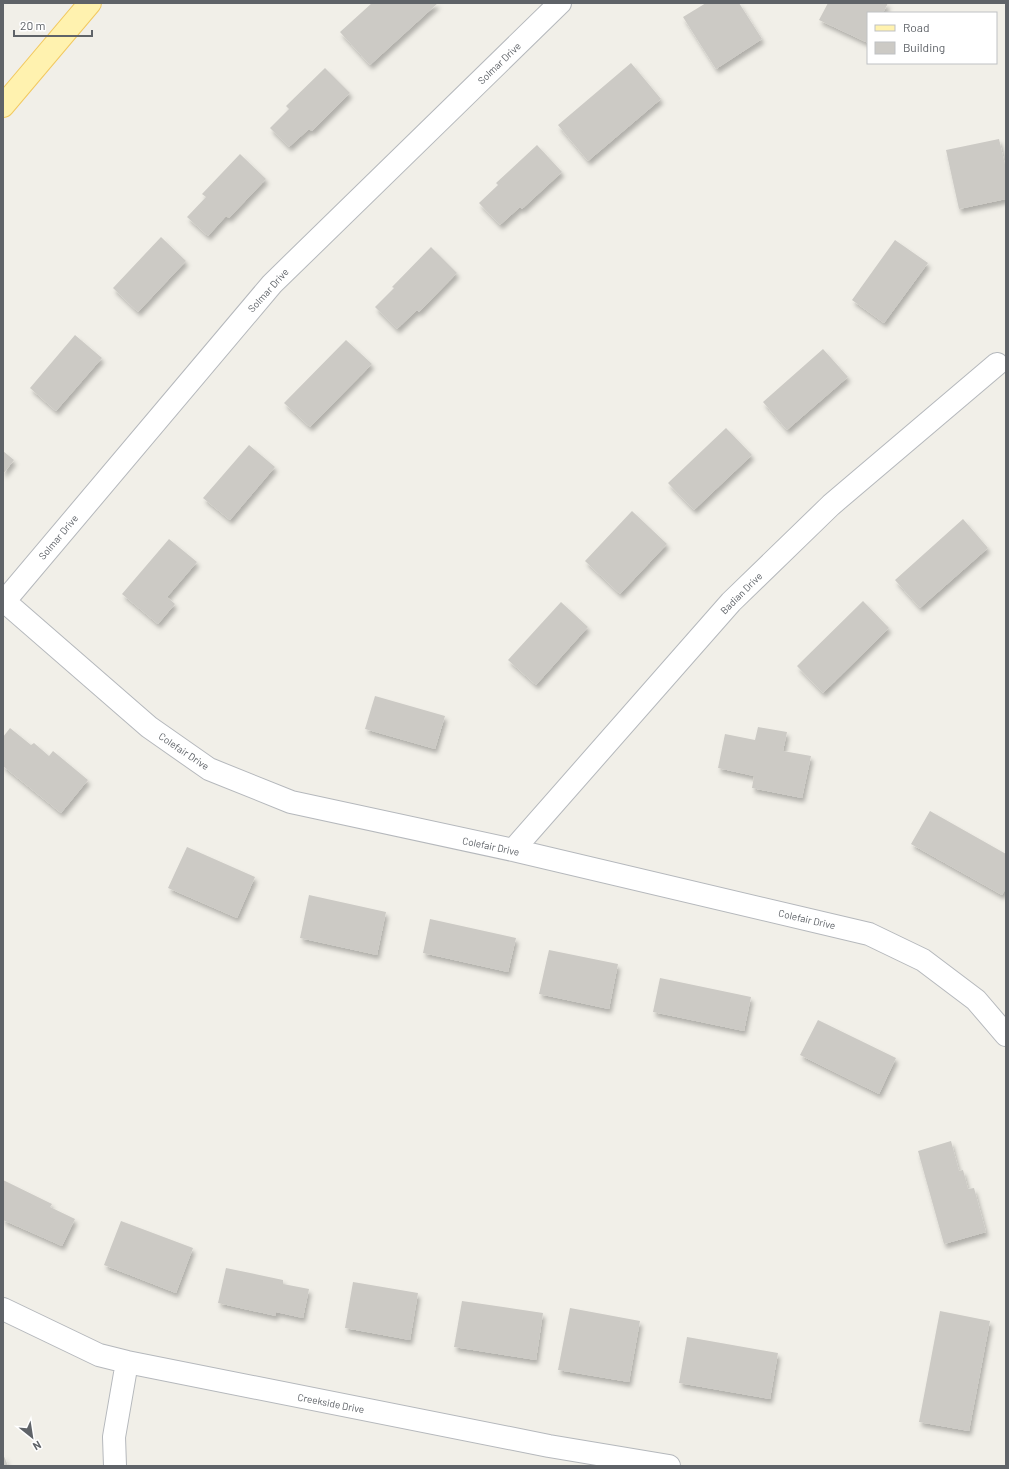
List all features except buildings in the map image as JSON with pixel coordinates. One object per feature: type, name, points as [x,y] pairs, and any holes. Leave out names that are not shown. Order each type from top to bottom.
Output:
[{"type":"main road","points":[[3,106],[90,3]]},
{"type":"street","name":"Solmar Drive","points":[[3,601],[272,284],[560,3]]},
{"type":"street","name":"Badian Drive","points":[[513,850],[731,602],[831,505],[997,364]]},
{"type":"street","name":"Colefair Drive","points":[[3,601],[148,727],[209,769],[291,802],[513,850],[869,934],[923,960],[976,1000],[1006,1035]]},
{"type":"street","name":"Creekside Drive","points":[[3,1309],[99,1355],[127,1362],[549,1446],[669,1466]]},
{"type":"street","points":[[114,1466],[114,1437],[127,1362]]}]
